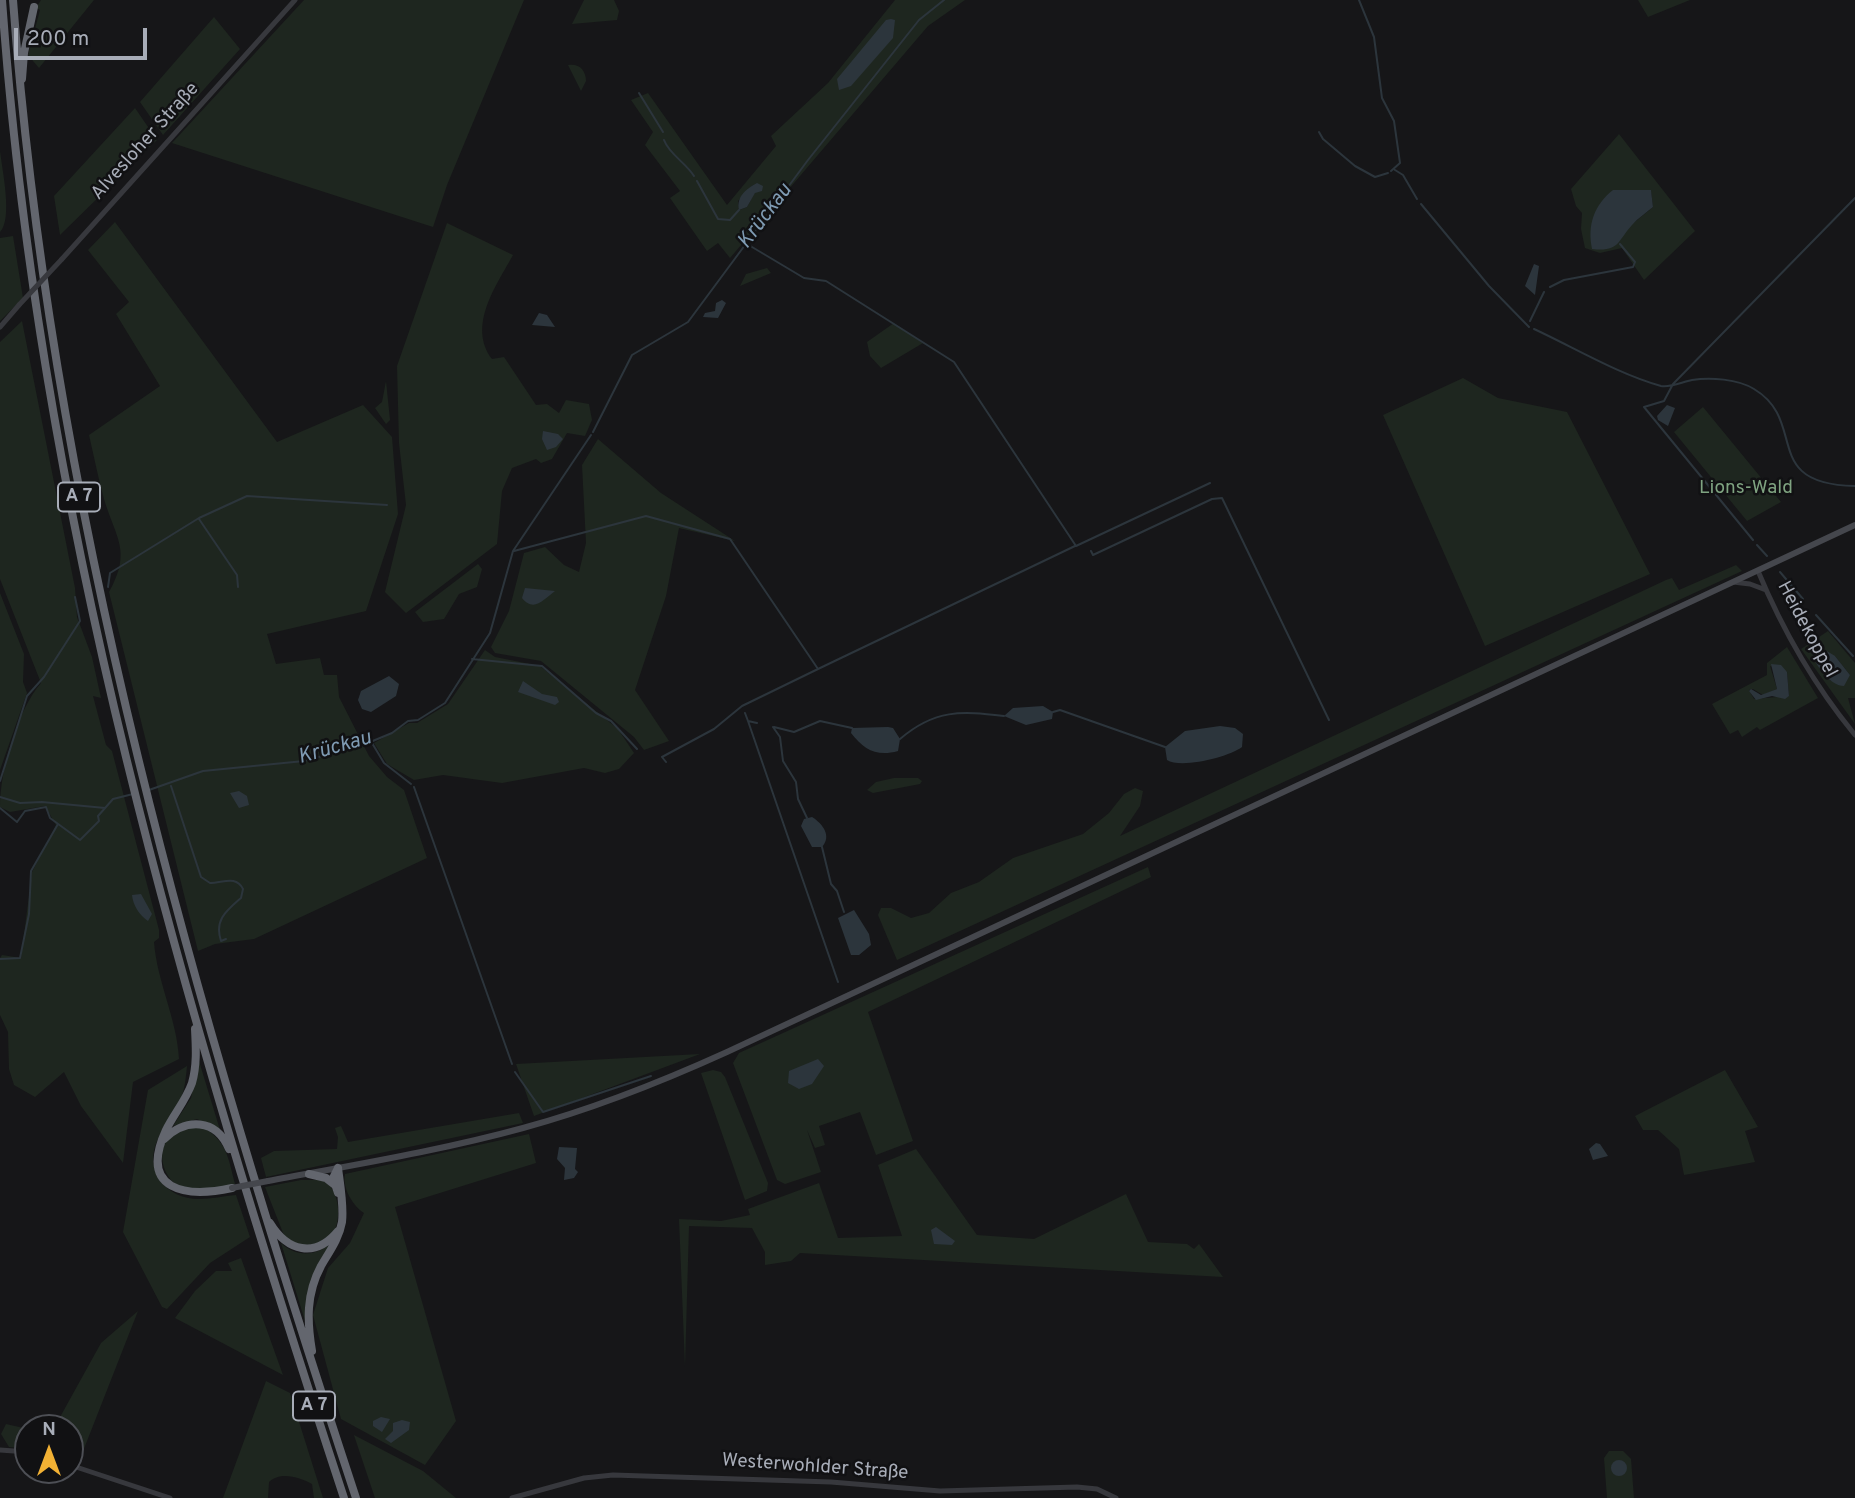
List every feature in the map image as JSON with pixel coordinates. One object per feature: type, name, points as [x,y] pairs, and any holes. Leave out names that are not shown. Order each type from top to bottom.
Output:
[{"type":"highway","name":"A 7","points":[[2,0],[24,222],[48,383],[85,583],[133,788],[194,1013],[242,1176],[344,1498]]},
{"type":"highway","name":"A 7","points":[[13,0],[32,206],[58,381],[89,547],[143,785],[208,1026],[264,1212],[356,1498]]},
{"type":"highway","points":[[20,92],[34,7]]},
{"type":"highway","points":[[0,36],[7,64]]},
{"type":"highway","points":[[194,1013],[195,1073],[185,1099],[162,1141],[158,1167],[165,1181],[176,1189],[195,1194],[232,1188]]},
{"type":"highway","points":[[162,1141],[174,1130],[190,1123],[211,1127],[226,1142],[242,1176]]},
{"type":"highway","points":[[338,1168],[333,1176],[340,1195]]},
{"type":"highway","points":[[316,1375],[308,1302],[316,1276],[340,1229],[342,1213],[338,1168]]},
{"type":"highway","points":[[309,1174],[326,1178],[335,1185]]},
{"type":"highway","points":[[264,1212],[280,1237],[300,1249],[321,1246],[340,1229]]},
{"type":"main road","points":[[232,1188],[526,1128],[591,1108],[721,1055],[1855,525]]},
{"type":"street","name":"Alvesloher Straße","points":[[0,327],[295,0]]},
{"type":"street","name":"Heidekoppel","points":[[1758,571],[1824,697],[1855,735]]},
{"type":"street","points":[[1733,582],[1750,583],[1766,590]]},
{"type":"street","points":[[84,1470],[170,1498]]},
{"type":"street","name":"Westerwohlder Straße","points":[[512,1498],[584,1478],[641,1474],[831,1482],[940,1491],[1077,1487],[1097,1489],[1116,1498]]},
{"type":"green space","points":[[41,0],[94,0],[39,68],[28,55],[40,10],[36,8]]},
{"type":"green space","points":[[304,0],[524,0],[447,185],[433,227],[172,143]]},
{"type":"green space","points":[[584,0],[614,0],[619,11],[617,20],[572,24]]},
{"type":"green space","points":[[895,0],[965,0],[928,26],[730,258],[718,243],[707,251],[670,198],[680,191],[645,145],[653,132],[631,100],[648,93],[727,205],[776,146],[771,136],[828,83]],"holes":[[[753,185],[755,192],[747,207],[739,210],[738,201]]]},
{"type":"green space","points":[[1638,0],[1690,0],[1648,17]]},
{"type":"green space","points":[[214,17],[240,49],[163,135],[140,102]]},
{"type":"green space","points":[[568,65],[579,66],[585,74],[586,81],[581,91]]},
{"type":"green space","points":[[135,108],[157,140],[60,235],[54,196]]},
{"type":"green space","points":[[1619,134],[1695,231],[1644,280],[1622,248],[1600,253],[1585,248],[1581,229],[1582,213],[1576,206],[1571,189]],"holes":[[[1635,191],[1651,191],[1653,207],[1631,225]]]},
{"type":"green space","points":[[0,151],[6,216],[0,232]]},
{"type":"green space","points":[[115,222],[277,442],[363,405],[392,437],[398,514],[366,611],[267,634],[276,664],[320,658],[324,675],[337,675],[339,697],[369,756],[387,777],[404,790],[427,858],[254,939],[215,944],[198,951],[109,592],[120,566],[120,545],[104,499],[89,435],[160,386],[116,314],[129,302],[88,250]]},
{"type":"green space","points":[[447,223],[513,255],[492,293],[483,320],[485,346],[492,359],[504,357],[536,405],[547,404],[559,413],[566,400],[589,404],[592,420],[585,436],[567,433],[552,459],[541,463],[536,459],[512,468],[502,491],[497,544],[406,613],[385,592],[406,505],[399,443],[397,366]]},
{"type":"green space","points":[[13,236],[23,298],[0,321],[0,238]]},
{"type":"green space","points":[[767,268],[771,273],[740,286],[746,274]]},
{"type":"green space","points":[[22,321],[75,588],[77,617],[92,657],[101,698],[93,696],[106,745],[112,751],[159,930],[159,938],[154,942],[156,957],[175,1029],[179,1059],[133,1082],[123,1163],[81,1106],[64,1072],[35,1097],[14,1085],[9,1069],[8,1032],[0,1015],[0,958],[2,955],[21,958],[32,872],[56,825],[45,806],[10,812],[0,807],[3,776],[17,725],[41,683],[0,579],[0,342]]},
{"type":"green space","points":[[894,323],[923,343],[881,368],[870,356],[867,342]]},
{"type":"green space","points":[[1463,378],[1498,398],[1567,412],[1650,574],[1485,646],[1383,415]]},
{"type":"green space","points":[[386,381],[390,420],[386,424],[375,408],[382,402]]},
{"type":"green space","name":"Lions-Wald","points":[[1703,407],[1781,502],[1747,521],[1674,432]]},
{"type":"green space","points":[[598,439],[661,493],[735,541],[679,528],[666,596],[635,690],[669,741],[644,750],[634,737],[541,661],[495,653],[491,647],[509,611],[524,553],[545,547],[564,565],[579,572],[586,543],[582,465]]},
{"type":"green space","points":[[478,564],[482,569],[477,587],[459,594],[444,619],[423,622],[415,612]]},
{"type":"green space","points":[[1736,565],[1742,571],[897,960],[878,915],[881,908],[891,908],[911,918],[929,913],[951,893],[979,882],[1013,858],[1083,834],[1109,813],[1124,794],[1135,788],[1143,791],[1140,806],[1120,836],[1666,580],[1672,578],[1679,590]]},
{"type":"green space","points":[[0,593],[24,654],[23,682],[27,693],[0,770]]},
{"type":"green space","points":[[1828,631],[1855,663],[1855,698],[1848,698],[1855,724],[1801,649]],"holes":[[[1835,656],[1850,675],[1831,681],[1819,667]]]},
{"type":"green space","points":[[1787,647],[1818,698],[1760,730],[1757,727],[1742,737],[1738,730],[1730,734],[1712,704],[1767,675],[1767,663]],"holes":[[[1770,666],[1787,672],[1789,696],[1754,699],[1749,690],[1753,689],[1763,695],[1777,689]]]},
{"type":"green space","points":[[485,650],[495,657],[540,666],[618,729],[634,753],[619,769],[605,773],[584,768],[502,783],[443,775],[414,780],[387,764],[374,743],[409,723],[417,723],[448,704]]},
{"type":"green space","points":[[894,778],[918,778],[922,781],[920,784],[873,793],[867,790],[876,782]]},
{"type":"green space","points":[[1148,867],[1151,877],[868,1012],[913,1141],[876,1155],[860,1112],[819,1126],[825,1145],[815,1148],[807,1130],[821,1172],[785,1184],[777,1180],[733,1063],[739,1053]]},
{"type":"green space","points":[[700,1054],[534,1116],[516,1064]]},
{"type":"green space","points":[[199,1061],[220,1130],[197,1119],[173,1126],[191,1098]]},
{"type":"green space","points":[[187,1066],[181,1098],[159,1135],[154,1152],[156,1173],[168,1189],[187,1198],[236,1195],[250,1237],[210,1263],[167,1309],[162,1307],[123,1232],[148,1090]]},
{"type":"green space","points":[[713,1070],[721,1072],[725,1077],[768,1183],[767,1191],[745,1200],[701,1073]]},
{"type":"green space","points":[[1725,1070],[1758,1127],[1745,1131],[1755,1162],[1684,1175],[1679,1149],[1658,1130],[1643,1130],[1635,1116]]},
{"type":"green space","points":[[519,1113],[523,1123],[266,1177],[261,1158],[274,1151],[337,1149],[338,1137],[335,1128],[341,1126],[348,1142]]},
{"type":"green space","points":[[203,1127],[222,1145],[235,1184],[191,1190],[169,1178],[162,1159],[166,1141],[183,1128]]},
{"type":"green space","points":[[529,1134],[536,1163],[395,1207],[456,1421],[425,1465],[341,1419],[313,1315],[328,1268],[350,1243],[364,1213],[349,1196],[345,1174]]},
{"type":"green space","points":[[916,1149],[977,1235],[1034,1239],[1126,1194],[1148,1242],[1187,1244],[1194,1249],[1199,1244],[1223,1277],[800,1253],[791,1261],[765,1265],[765,1252],[752,1228],[689,1226],[685,1367],[679,1219],[721,1221],[750,1215],[748,1209],[819,1183],[838,1238],[902,1236],[878,1165]]},
{"type":"green space","points":[[301,1180],[325,1180],[336,1197],[338,1208],[338,1219],[330,1238],[311,1247],[285,1238],[265,1187]]},
{"type":"green space","points":[[281,1243],[298,1253],[317,1252],[328,1245],[329,1248],[311,1283],[306,1300],[305,1321]]},
{"type":"green space","points":[[241,1258],[283,1375],[175,1318],[195,1291],[216,1271],[232,1271],[228,1263]]},
{"type":"green space","points":[[138,1311],[84,1449],[84,1414],[62,1414],[101,1343]]},
{"type":"green space","points":[[266,1381],[290,1393],[323,1498],[314,1498],[312,1484],[296,1477],[284,1476],[269,1482],[268,1498],[223,1498]]},
{"type":"green space","points":[[6,1424],[14,1426],[14,1448],[9,1447],[1,1434]]},
{"type":"green space","points":[[354,1435],[423,1471],[456,1498],[375,1498]]},
{"type":"green space","points":[[1609,1451],[1623,1451],[1631,1459],[1634,1498],[1607,1498],[1604,1458]]},
{"type":"shaded area","points":[[886,20],[895,20],[893,38],[851,86],[839,90],[837,79]]},
{"type":"shaded area","points":[[757,183],[763,186],[762,191],[755,193],[747,207],[739,210],[739,201],[743,194]]},
{"type":"shaded area","points":[[1613,190],[1651,190],[1653,207],[1634,222],[1613,247],[1592,249],[1591,224],[1601,202]]},
{"type":"shaded area","points":[[1534,264],[1539,266],[1535,295],[1525,286]]},
{"type":"shaded area","points":[[722,300],[726,303],[718,318],[703,317],[705,313],[715,311],[716,303]]},
{"type":"shaded area","points":[[539,313],[547,315],[555,327],[532,325]]},
{"type":"shaded area","points":[[1667,405],[1675,408],[1668,426],[1658,420],[1657,416]]},
{"type":"shaded area","points":[[543,431],[558,434],[563,439],[556,447],[547,450],[542,439]]},
{"type":"shaded area","points":[[525,588],[555,591],[539,603],[531,604],[522,598]]},
{"type":"shaded area","points":[[1825,650],[1835,656],[1850,675],[1844,686],[1830,680],[1815,661],[1813,657]]},
{"type":"shaded area","points":[[1771,664],[1781,665],[1787,672],[1789,696],[1785,699],[1772,696],[1756,700],[1749,691],[1751,689],[1761,695],[1777,689]]},
{"type":"shaded area","points":[[389,676],[399,684],[396,696],[371,712],[362,709],[358,700],[361,691]]},
{"type":"shaded area","points":[[523,681],[542,694],[557,697],[559,702],[555,705],[518,692]]},
{"type":"shaded area","points":[[1043,706],[1053,712],[1052,719],[1026,725],[1004,716],[1013,708]]},
{"type":"shaded area","points":[[1220,726],[1235,728],[1243,734],[1242,747],[1227,755],[1205,761],[1183,763],[1167,760],[1165,747],[1185,731]]},
{"type":"shaded area","points":[[852,728],[893,728],[900,739],[898,751],[872,751],[851,733]]},
{"type":"shaded area","points":[[239,791],[247,796],[249,805],[239,808],[230,793]]},
{"type":"shaded area","points":[[812,817],[825,830],[826,839],[822,847],[812,847],[801,826],[804,819]]},
{"type":"shaded area","points":[[141,894],[152,914],[148,921],[139,913],[132,895]]},
{"type":"shaded area","points":[[854,910],[869,934],[871,945],[859,955],[851,955],[838,918]]},
{"type":"shaded area","points":[[818,1059],[824,1066],[812,1084],[799,1089],[788,1083],[789,1071]]},
{"type":"shaded area","points":[[1596,1143],[1600,1144],[1608,1156],[1593,1160],[1589,1149]]},
{"type":"shaded area","points":[[559,1147],[577,1148],[575,1169],[578,1172],[574,1178],[564,1180],[565,1168],[557,1159]]},
{"type":"shaded area","points":[[936,1227],[955,1241],[952,1245],[934,1244],[931,1230]]},
{"type":"shaded area","points":[[381,1417],[390,1419],[382,1432],[373,1426],[373,1421]]},
{"type":"shaded area","points":[[402,1420],[410,1422],[409,1430],[391,1443],[385,1439],[393,1431],[393,1423]]},
{"type":"shaded area","points":[[1616,1460],[1622,1460],[1627,1468],[1625,1474],[1616,1476],[1611,1471],[1611,1465]]},
{"type":"waterway","name":"Krückau","points":[[593,432],[632,355],[688,322],[808,160],[919,20],[944,0]]},
{"type":"waterway","points":[[1359,0],[1374,37],[1382,98],[1394,121],[1400,163],[1391,171]]},
{"type":"waterway","points":[[639,93],[663,132]]},
{"type":"waterway","points":[[1319,132],[1323,139],[1355,166],[1375,177],[1388,173]]},
{"type":"waterway","points":[[664,140],[694,176]]},
{"type":"waterway","points":[[1395,170],[1403,175],[1417,199]]},
{"type":"waterway","points":[[697,181],[718,219],[730,220],[739,210]]},
{"type":"waterway","points":[[1753,540],[1644,407],[1664,401],[1673,384],[1855,198]]},
{"type":"waterway","points":[[1421,204],[1489,286],[1529,327]]},
{"type":"waterway","points":[[747,244],[804,278],[826,281],[954,362],[1076,546],[1210,483]]},
{"type":"waterway","points":[[1550,287],[1564,280],[1633,267],[1635,262],[1620,244]]},
{"type":"waterway","points":[[1530,321],[1544,292]]},
{"type":"waterway","points":[[1534,329],[1613,368],[1661,386],[1707,379],[1732,381],[1754,389],[1770,403],[1779,418],[1795,463],[1806,475],[1825,483],[1855,486]]},
{"type":"waterway","name":"Krückau","points":[[149,790],[203,771],[304,761],[363,745],[392,733],[408,721],[418,720],[445,703],[490,633],[513,551],[591,435]]},
{"type":"waterway","points":[[108,587],[110,573],[199,518],[247,496],[387,505]]},
{"type":"waterway","points":[[1091,551],[1093,555],[1212,499],[1222,498],[1329,720]]},
{"type":"waterway","points":[[514,551],[646,516],[730,539],[818,669],[742,706],[714,729],[662,757],[666,762]]},
{"type":"waterway","points":[[199,519],[237,575],[238,587]]},
{"type":"waterway","points":[[1757,545],[1767,556]]},
{"type":"waterway","points":[[818,669],[1075,546]]},
{"type":"waterway","points":[[1780,572],[1803,599]]},
{"type":"waterway","points":[[0,781],[27,696],[44,677],[80,621],[75,597]]},
{"type":"waterway","points":[[1816,615],[1853,656]]},
{"type":"waterway","points":[[472,659],[542,666],[596,713],[611,721],[637,749]]},
{"type":"waterway","points":[[1053,712],[1060,710],[1165,747]]},
{"type":"waterway","points":[[745,713],[748,721],[757,723]]},
{"type":"waterway","points":[[900,739],[925,722],[949,714],[1004,716]]},
{"type":"waterway","points":[[748,721],[838,982]]},
{"type":"waterway","points":[[774,727],[794,732],[820,721],[852,728]]},
{"type":"waterway","points":[[773,727],[780,737],[783,761],[796,782],[798,799],[807,818]]},
{"type":"waterway","points":[[372,743],[384,763],[411,784]]},
{"type":"waterway","points":[[171,786],[201,877],[210,883],[237,882],[243,889],[241,898],[220,922],[221,941],[226,939]]},
{"type":"waterway","points":[[414,787],[512,1064]]},
{"type":"waterway","name":"Krückau","points":[[0,808],[17,822],[25,811],[46,807],[50,818],[80,840],[99,821],[98,816],[113,799],[133,794]]},
{"type":"waterway","points":[[0,797],[20,803],[42,802],[105,808]]},
{"type":"waterway","points":[[0,959],[20,958],[29,914],[31,871],[58,824]]},
{"type":"waterway","points":[[822,847],[831,884],[837,891],[844,912]]},
{"type":"waterway","points":[[515,1072],[543,1112],[651,1076]]}]
